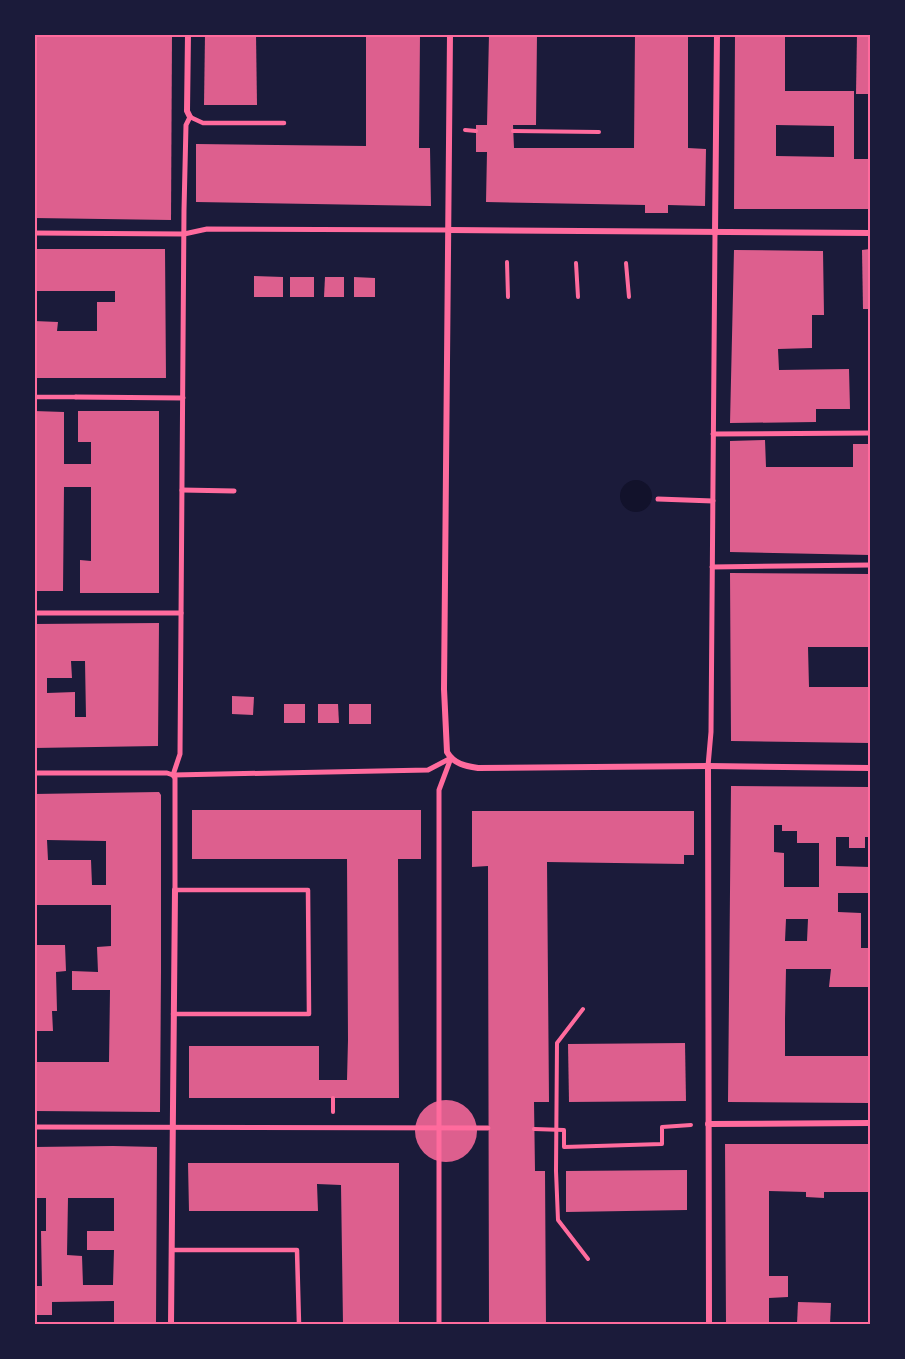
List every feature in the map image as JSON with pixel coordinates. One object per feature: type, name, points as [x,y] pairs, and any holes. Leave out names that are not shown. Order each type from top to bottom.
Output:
[{"type":"street","points":[[171,1324],[175,890],[175,778],[173,775],[180,754],[184,210],[186,125],[190,117],[187,111],[188,34]]},
{"type":"street","points":[[450,34],[444,689],[447,752],[459,764],[478,768],[708,766],[870,768]]},
{"type":"street","points":[[709,1324],[708,766],[711,732],[717,34]]},
{"type":"street","points":[[34,233],[184,234],[207,230],[449,230],[870,233]]},
{"type":"street","points":[[76,397],[183,398]]},
{"type":"street","points":[[713,434],[870,433]]},
{"type":"street","points":[[182,490],[234,491]]},
{"type":"street","points":[[658,499],[713,501]]},
{"type":"street","points":[[712,567],[870,566]]},
{"type":"street","points":[[34,613],[181,612]]},
{"type":"street","points":[[34,773],[170,773],[173,775],[428,770],[451,758]]},
{"type":"street","points":[[439,1324],[439,790],[451,758]]},
{"type":"street","points":[[708,1124],[870,1123]]},
{"type":"street","points":[[34,1127],[488,1128]]},
{"type":"lane","points":[[190,117],[203,123],[284,123]]},
{"type":"lane","points":[[34,397],[76,397]]},
{"type":"lane","points":[[173,1014],[309,1014],[308,890],[175,890]]},
{"type":"lane","points":[[172,1250],[297,1250],[298,1324]]},
{"type":"path","points":[[513,131],[599,132]]},
{"type":"path","points":[[507,262],[508,297]]},
{"type":"path","points":[[626,262],[629,297]]},
{"type":"path","points":[[576,263],[578,297]]},
{"type":"path","points":[[583,1009],[557,1043],[558,1221],[588,1259]]},
{"type":"path","points":[[534,1129],[564,1130],[564,1147],[662,1144],[662,1127],[692,1125]]},
{"type":"shaded area","points":[[636,480],[647,485],[652,496],[647,507],[636,512],[625,507],[620,496],[625,485]]},
{"type":"building","points":[[34,34],[172,34],[171,220],[34,218]]},
{"type":"building","points":[[205,34],[256,34],[257,105],[204,105]]},
{"type":"building","points":[[366,34],[420,34],[419,148],[430,148],[431,206],[196,202],[196,144],[366,146]]},
{"type":"building","points":[[489,34],[537,34],[536,125],[513,125],[514,148],[634,148],[635,34],[688,34],[688,148],[706,149],[705,206],[668,205],[668,213],[645,213],[645,205],[486,202],[487,152],[476,152],[476,125],[487,125]]},
{"type":"building","points":[[735,34],[785,34],[785,91],[854,91],[854,159],[870,159],[870,209],[734,209]],"holes":[[[776,125],[834,126],[834,157],[776,156]]]},
{"type":"building","points":[[857,34],[870,34],[870,94],[856,94]]},
{"type":"building","points":[[34,249],[165,249],[166,378],[34,378],[34,321],[58,322],[57,331],[97,331],[97,302],[115,302],[115,291],[34,291]]},
{"type":"building","points":[[870,249],[870,309],[863,309],[862,250]]},
{"type":"building","points":[[734,250],[823,251],[824,315],[812,315],[812,348],[778,349],[779,370],[849,369],[850,409],[816,409],[816,422],[730,423]]},
{"type":"building","points":[[254,276],[283,277],[283,297],[254,297]]},
{"type":"building","points":[[290,277],[314,277],[314,297],[290,297]]},
{"type":"building","points":[[325,277],[344,277],[344,297],[324,297]]},
{"type":"building","points":[[354,277],[375,278],[375,297],[354,297]]},
{"type":"building","points":[[34,411],[64,412],[64,464],[91,464],[91,442],[78,442],[78,411],[159,411],[159,593],[80,593],[80,560],[91,561],[91,487],[64,487],[63,591],[34,591]]},
{"type":"building","points":[[765,440],[766,467],[853,467],[853,444],[870,444],[870,555],[730,552],[730,441]]},
{"type":"building","points":[[730,573],[870,574],[870,647],[808,647],[809,687],[870,687],[870,743],[731,741]]},
{"type":"building","points":[[159,623],[158,746],[34,748],[34,624]],"holes":[[[71,661],[85,661],[86,717],[75,717],[75,692],[47,693],[47,678],[72,678]]]},
{"type":"building","points":[[232,696],[254,697],[253,715],[232,714]]},
{"type":"building","points":[[284,704],[305,704],[305,723],[284,723]]},
{"type":"building","points":[[318,704],[338,704],[339,723],[318,723]]},
{"type":"building","points":[[349,704],[371,704],[371,724],[349,724]]},
{"type":"building","points":[[731,786],[870,787],[870,837],[865,837],[865,848],[849,848],[849,837],[836,837],[836,866],[870,867],[870,893],[838,893],[838,912],[861,913],[861,948],[870,948],[870,987],[829,987],[831,969],[786,969],[785,1056],[870,1056],[870,1103],[728,1102]],"holes":[[[774,825],[782,825],[782,831],[797,831],[797,843],[819,843],[819,887],[784,887],[784,853],[774,852]],[[786,919],[808,919],[807,941],[785,941]]]},
{"type":"building","points":[[159,792],[161,795],[160,1112],[34,1111],[34,1062],[109,1062],[110,990],[72,990],[72,971],[98,972],[97,947],[111,946],[111,905],[34,905],[34,794]],"holes":[[[47,840],[106,841],[106,885],[92,885],[91,860],[48,860]]]},
{"type":"building","points":[[192,810],[421,810],[421,859],[398,859],[399,1098],[189,1098],[189,1046],[319,1046],[319,1080],[347,1080],[348,1040],[347,859],[192,859]]},
{"type":"building","points":[[472,811],[694,811],[694,855],[684,855],[684,864],[547,862],[549,1102],[534,1102],[535,1171],[545,1171],[546,1324],[489,1324],[488,866],[472,867]]},
{"type":"building","points":[[35,945],[65,945],[66,971],[56,972],[57,1011],[52,1011],[53,1031],[34,1031]]},
{"type":"building","points":[[685,1043],[686,1101],[569,1102],[568,1044]]},
{"type":"building","points":[[440,1100],[452,1100],[468,1109],[475,1119],[477,1131],[475,1143],[468,1153],[452,1162],[440,1162],[429,1157],[420,1148],[415,1137],[415,1125],[420,1114],[429,1105]]},
{"type":"building","points":[[725,1144],[870,1144],[870,1192],[824,1192],[824,1198],[806,1197],[806,1192],[769,1191],[769,1276],[788,1276],[788,1297],[769,1298],[769,1324],[726,1324]]},
{"type":"building","points":[[34,1147],[157,1147],[156,1324],[114,1324],[114,1301],[52,1302],[52,1315],[34,1315],[34,1286],[42,1286],[41,1231],[46,1231],[46,1198],[34,1198]],"holes":[[[68,1198],[114,1198],[114,1231],[87,1231],[87,1250],[114,1250],[113,1285],[83,1285],[82,1256],[67,1255]]]},
{"type":"building","points":[[188,1163],[399,1163],[399,1324],[343,1324],[341,1185],[317,1184],[318,1211],[189,1211]]},
{"type":"building","points":[[687,1170],[687,1210],[566,1212],[566,1171]]},
{"type":"building","points":[[798,1302],[831,1303],[830,1324],[797,1324]]}]
